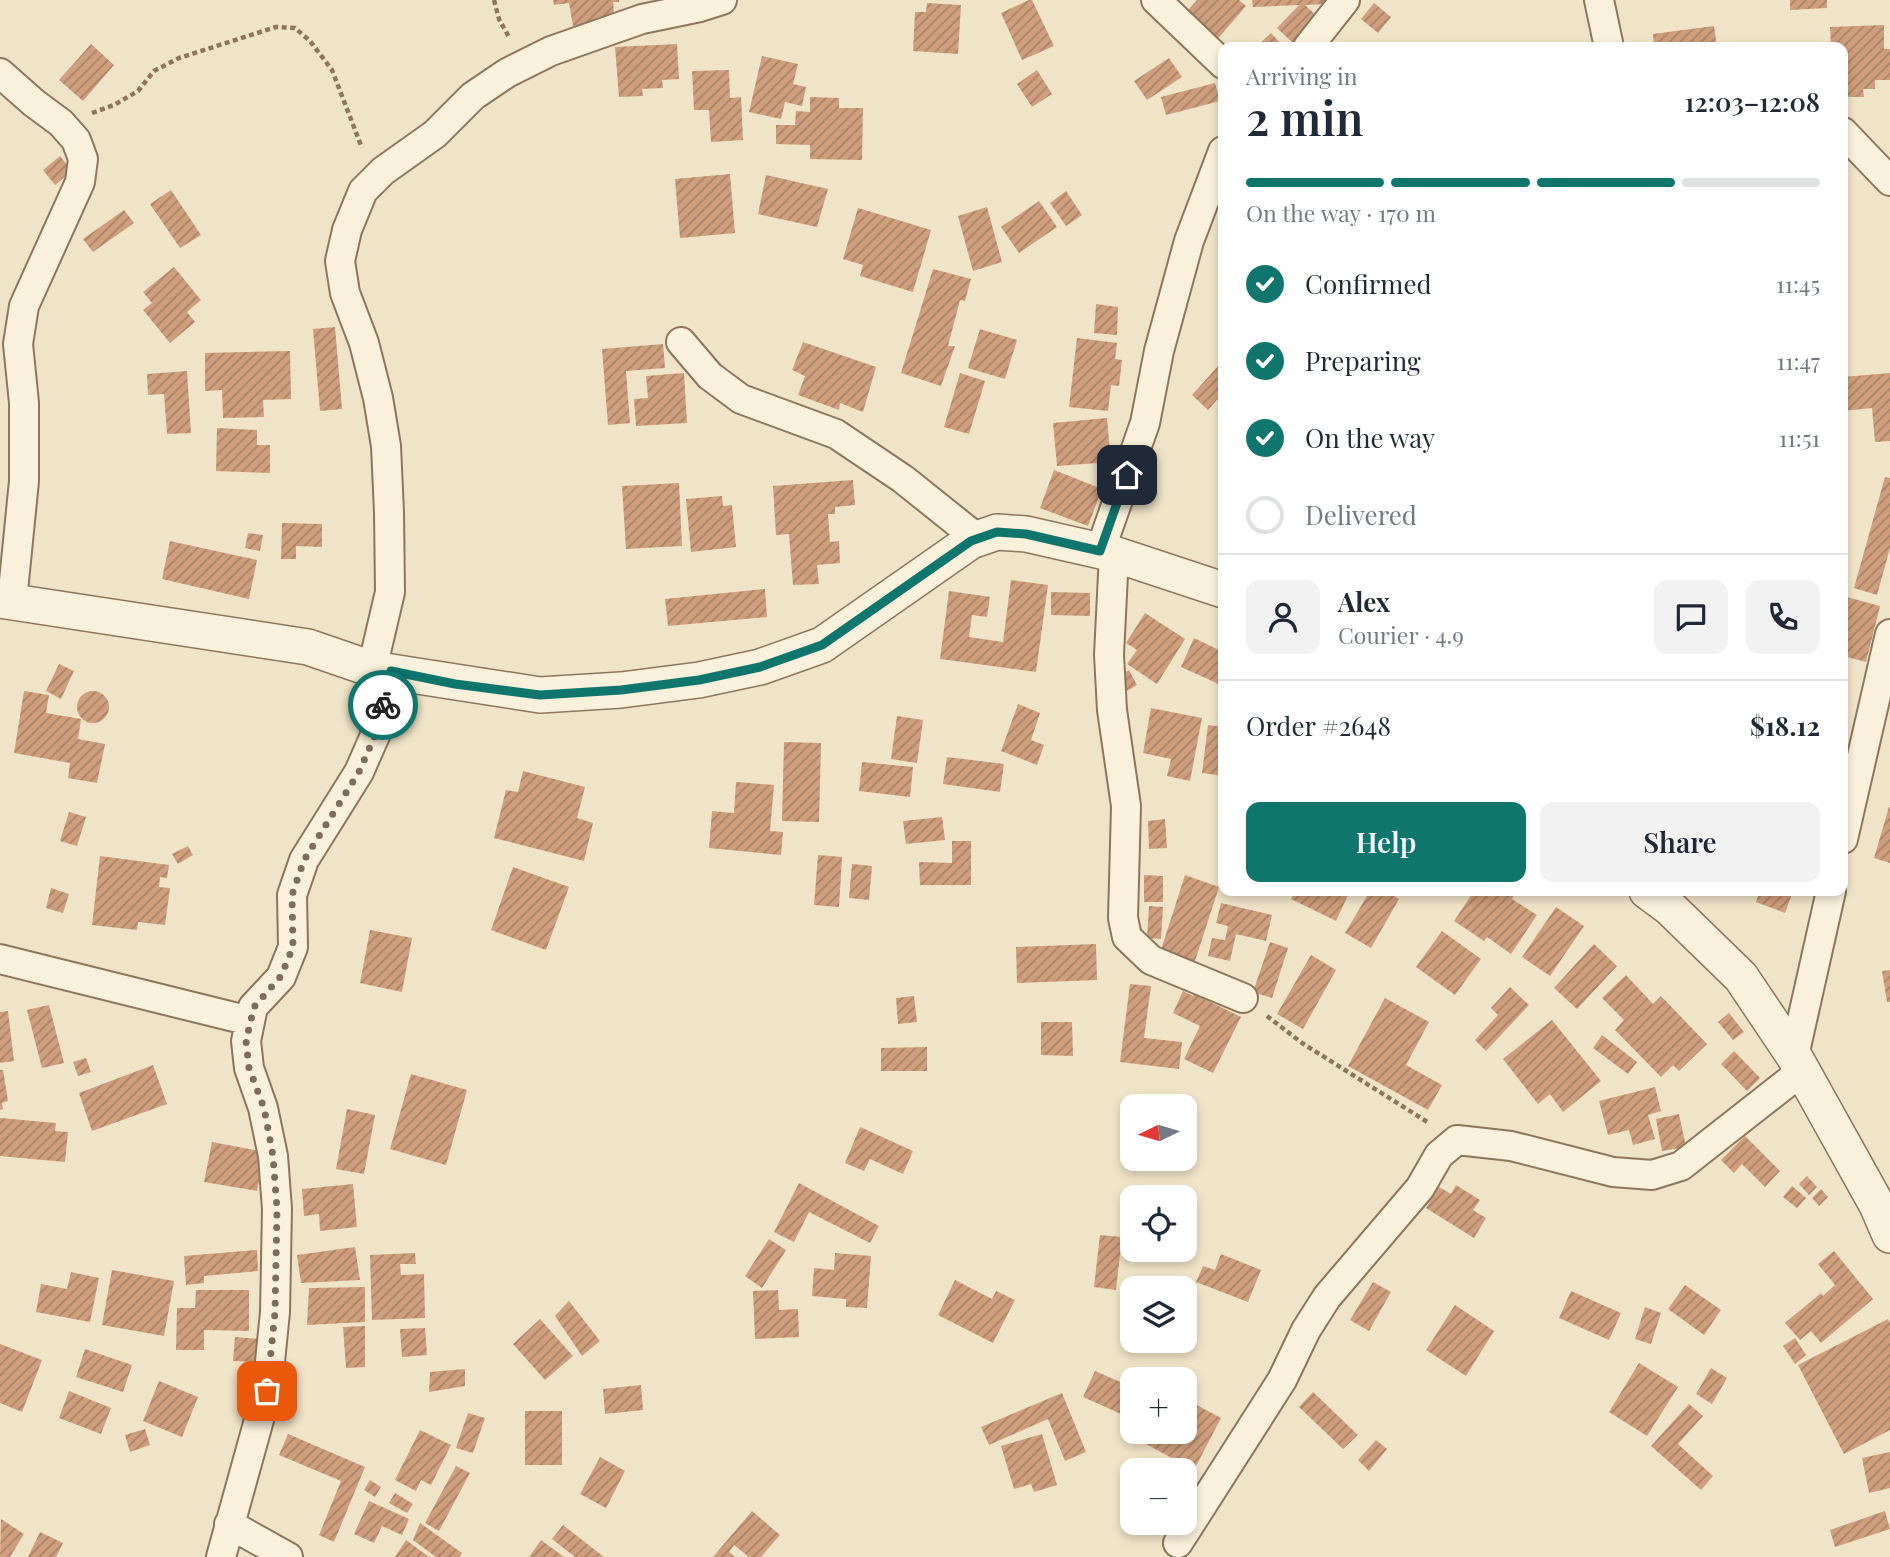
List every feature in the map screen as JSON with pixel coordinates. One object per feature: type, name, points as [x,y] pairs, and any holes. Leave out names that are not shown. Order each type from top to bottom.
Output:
[{"type":"street","points":[[221,1557],[267,1391],[275,1312],[277,1209],[273,1156],[264,1108],[249,1068],[246,1041],[254,1007],[281,976],[293,947],[292,895],[304,860],[359,772],[377,731],[390,592],[386,446],[378,398],[364,343],[345,293],[340,261],[348,230],[363,191],[373,181],[435,134],[473,96],[523,65],[551,51],[642,19],[722,0]]},
{"type":"street","points":[[1156,0],[1218,59]]},
{"type":"street","points":[[1312,42],[1345,0]]},
{"type":"street","points":[[1599,0],[1608,42]]},
{"type":"street","points":[[0,73],[33,103],[61,123],[76,140],[83,159],[80,182],[24,306],[18,344],[24,403],[24,481],[6,600],[308,647],[382,670],[455,684],[540,695],[621,690],[699,680],[760,667],[822,645],[971,541],[997,532],[1026,534],[1107,553],[1218,588]]},
{"type":"street","points":[[1848,137],[1890,181]]},
{"type":"street","points":[[1218,164],[1189,241],[1159,351],[1145,424],[1107,553],[1109,655],[1112,710],[1126,806],[1123,918],[1127,937],[1151,960],[1243,998]]},
{"type":"street","points":[[681,342],[710,376],[741,399],[836,434],[904,479],[978,539]]},
{"type":"street","points":[[1848,817],[1890,634]]},
{"type":"street","points":[[1654,896],[1670,908],[1741,977],[1798,1063],[1877,1205],[1890,1235]]},
{"type":"street","points":[[1178,1542],[1282,1380],[1306,1331],[1327,1297],[1420,1188],[1439,1155],[1457,1140],[1511,1146],[1613,1172],[1652,1175],[1681,1166],[1798,1063],[1830,896]]},
{"type":"street","points":[[0,959],[250,1021]]},
{"type":"street","points":[[229,1524],[288,1557]]},
{"type":"path","points":[[494,0],[499,19],[523,65]]},
{"type":"path","points":[[61,123],[114,105],[138,92],[154,71],[179,58],[276,27],[295,28],[310,41],[332,70],[349,109],[373,181]]},
{"type":"path","points":[[1243,998],[1302,1043],[1457,1140]]},
{"type":"building","points":[[553,0],[619,2],[613,2],[615,21],[573,26],[569,3],[554,5]]},
{"type":"building","points":[[1032,0],[1054,46],[1022,60],[1001,13]]},
{"type":"building","points":[[1197,0],[1239,0],[1246,6],[1215,42],[1184,15]]},
{"type":"building","points":[[1252,0],[1327,0],[1327,4],[1305,5],[1318,17],[1296,42],[1292,42],[1277,28],[1299,5],[1253,7]]},
{"type":"building","points":[[1790,0],[1827,0],[1827,8],[1790,10]]},
{"type":"building","points":[[927,3],[961,5],[958,54],[913,51],[915,12],[926,12]]},
{"type":"building","points":[[1374,3],[1391,17],[1378,33],[1361,19]]},
{"type":"building","points":[[1884,25],[1884,49],[1890,49],[1890,80],[1875,80],[1875,89],[1863,89],[1864,97],[1848,97],[1848,42],[1831,42],[1830,27]]},
{"type":"building","points":[[1714,26],[1716,42],[1654,42],[1653,34]]},
{"type":"building","points":[[1271,33],[1279,42],[1261,42]]},
{"type":"building","points":[[91,44],[114,65],[83,101],[59,80]]},
{"type":"building","points":[[677,44],[679,79],[662,80],[663,88],[642,89],[643,96],[619,97],[615,47]]},
{"type":"building","points":[[762,56],[798,64],[793,84],[806,87],[802,106],[785,102],[781,119],[749,112]]},
{"type":"building","points":[[1169,58],[1182,77],[1147,100],[1134,81]]},
{"type":"building","points":[[729,70],[730,98],[741,97],[743,140],[711,142],[709,110],[694,110],[692,71]]},
{"type":"building","points":[[1037,70],[1052,94],[1032,107],[1017,84]]},
{"type":"building","points":[[1215,83],[1218,102],[1166,115],[1161,97]]},
{"type":"building","points":[[810,97],[839,98],[839,108],[863,108],[862,160],[810,159],[810,145],[776,144],[776,125],[795,125],[796,111],[810,112]]},
{"type":"building","points":[[60,156],[72,171],[55,185],[43,170]]},
{"type":"building","points":[[730,174],[735,233],[680,238],[675,179]]},
{"type":"building","points":[[766,175],[828,189],[817,227],[758,214]]},
{"type":"building","points":[[171,190],[201,235],[180,248],[150,204]]},
{"type":"building","points":[[1066,191],[1082,215],[1066,226],[1050,203]]},
{"type":"building","points":[[1039,201],[1057,227],[1019,253],[1001,227]]},
{"type":"building","points":[[987,207],[1002,262],[973,271],[958,216]]},
{"type":"building","points":[[858,208],[931,230],[913,292],[860,276],[863,265],[843,259]]},
{"type":"building","points":[[124,210],[134,223],[93,252],[83,239]]},
{"type":"building","points":[[174,267],[201,300],[187,312],[195,322],[170,343],[143,310],[152,303],[143,292]]},
{"type":"building","points":[[933,269],[971,279],[965,301],[960,300],[948,346],[955,346],[941,386],[901,373]]},
{"type":"building","points":[[1096,304],[1118,307],[1117,335],[1094,333]]},
{"type":"building","points":[[335,327],[342,409],[320,411],[313,329]]},
{"type":"building","points":[[980,329],[1017,340],[1005,379],[968,368]]},
{"type":"building","points":[[1077,338],[1117,343],[1115,359],[1122,360],[1119,386],[1111,385],[1108,411],[1069,407]]},
{"type":"building","points":[[803,342],[876,367],[863,412],[840,403],[839,410],[798,395],[805,376],[792,370]]},
{"type":"building","points":[[663,344],[665,368],[626,371],[630,423],[608,425],[602,349]]},
{"type":"building","points":[[290,351],[291,399],[263,400],[264,417],[223,418],[222,390],[205,391],[205,353]]},
{"type":"building","points":[[1218,366],[1218,399],[1208,410],[1192,395]]},
{"type":"building","points":[[187,371],[191,433],[167,434],[164,394],[148,395],[147,374]]},
{"type":"building","points":[[684,373],[687,423],[636,426],[634,399],[648,398],[646,376]]},
{"type":"building","points":[[960,373],[985,381],[969,434],[944,427]]},
{"type":"building","points":[[1890,373],[1890,441],[1875,442],[1872,408],[1848,410],[1848,377]]},
{"type":"building","points":[[1107,418],[1111,462],[1057,466],[1053,423]]},
{"type":"building","points":[[217,428],[257,430],[257,445],[270,445],[270,473],[216,471]]},
{"type":"building","points":[[1054,470],[1102,489],[1088,526],[1040,508]]},
{"type":"building","points":[[1885,477],[1890,478],[1890,548],[1877,595],[1854,588]]},
{"type":"building","points":[[853,480],[855,505],[835,507],[835,514],[828,514],[830,542],[839,541],[840,563],[817,565],[819,584],[793,585],[789,534],[776,535],[773,486]]},
{"type":"building","points":[[679,483],[682,546],[626,549],[622,486]]},
{"type":"building","points":[[722,496],[723,506],[732,505],[736,547],[691,552],[686,499]]},
{"type":"building","points":[[282,523],[322,524],[322,547],[296,546],[296,559],[281,559]]},
{"type":"building","points":[[248,533],[263,535],[260,551],[245,548]]},
{"type":"building","points":[[170,541],[257,560],[249,599],[162,579]]},
{"type":"building","points":[[1011,580],[1048,585],[1036,672],[940,659],[949,591],[990,597],[987,617],[972,615],[969,637],[1003,642]]},
{"type":"building","points":[[765,589],[767,617],[668,626],[665,599]]},
{"type":"building","points":[[1051,592],[1090,593],[1090,616],[1051,615]]},
{"type":"building","points":[[1848,597],[1880,606],[1866,662],[1848,657]]},
{"type":"building","points":[[1145,613],[1185,639],[1157,684],[1127,664],[1137,650],[1126,643]]},
{"type":"building","points":[[1194,638],[1218,650],[1218,684],[1181,667]]},
{"type":"building","points":[[59,664],[74,671],[61,699],[46,691]]},
{"type":"building","points":[[1129,670],[1137,685],[1120,695],[1111,680]]},
{"type":"building","points":[[24,691],[49,695],[46,713],[81,719],[78,739],[105,744],[97,783],[68,778],[70,763],[14,753]]},
{"type":"building","points":[[93,691],[105,695],[109,707],[105,719],[93,723],[81,719],[77,707],[81,695]]},
{"type":"building","points":[[1018,704],[1040,713],[1031,740],[1044,745],[1037,765],[1001,751]]},
{"type":"building","points":[[1151,708],[1202,718],[1190,781],[1167,776],[1171,759],[1143,753]]},
{"type":"building","points":[[897,716],[923,720],[917,763],[891,759]]},
{"type":"building","points":[[1208,725],[1218,726],[1218,775],[1202,773]]},
{"type":"building","points":[[784,742],[821,743],[819,822],[782,821]]},
{"type":"building","points":[[947,757],[1004,764],[1000,792],[943,784]]},
{"type":"building","points":[[862,762],[913,767],[910,797],[859,791]]},
{"type":"building","points":[[523,771],[585,787],[577,818],[593,823],[584,861],[494,838],[506,790],[518,792]]},
{"type":"building","points":[[736,782],[774,785],[770,831],[783,832],[781,855],[709,848],[712,811],[734,813]]},
{"type":"building","points":[[1890,807],[1890,863],[1874,858]]},
{"type":"building","points":[[69,812],[86,817],[77,846],[60,841]]},
{"type":"building","points":[[942,817],[945,840],[906,844],[903,821]]},
{"type":"building","points":[[1165,819],[1167,848],[1149,849],[1148,821]]},
{"type":"building","points":[[952,841],[971,841],[971,885],[920,885],[919,862],[952,863]]},
{"type":"building","points":[[188,846],[193,855],[178,864],[172,854]]},
{"type":"building","points":[[818,855],[842,857],[839,907],[814,905]]},
{"type":"building","points":[[100,856],[169,865],[167,878],[160,877],[159,887],[170,888],[165,925],[138,922],[137,930],[92,925]]},
{"type":"building","points":[[852,864],[872,866],[869,900],[849,898]]},
{"type":"building","points":[[513,867],[569,887],[546,950],[491,930]]},
{"type":"building","points":[[1144,875],[1163,876],[1163,902],[1144,902]]},
{"type":"building","points":[[1185,875],[1218,887],[1193,967],[1159,956]]},
{"type":"building","points":[[51,888],[69,894],[63,913],[46,908]]},
{"type":"building","points":[[1292,896],[1348,896],[1336,921],[1291,899]]},
{"type":"building","points":[[1367,896],[1394,896],[1399,899],[1371,948],[1345,933]]},
{"type":"building","points":[[1471,896],[1514,896],[1512,899],[1537,915],[1511,954],[1487,937],[1484,941],[1454,921]]},
{"type":"building","points":[[1758,896],[1791,896],[1785,913],[1756,902]]},
{"type":"building","points":[[1221,903],[1272,915],[1266,941],[1236,934],[1230,961],[1208,956],[1212,938],[1225,940],[1228,926],[1216,923]]},
{"type":"building","points":[[1149,906],[1163,907],[1161,939],[1147,938]]},
{"type":"building","points":[[1556,907],[1584,926],[1550,976],[1522,957]]},
{"type":"building","points":[[370,930],[412,938],[402,992],[360,983]]},
{"type":"building","points":[[1442,931],[1481,959],[1455,995],[1416,967]]},
{"type":"building","points":[[1270,942],[1288,948],[1272,998],[1253,992]]},
{"type":"building","points":[[1096,944],[1097,980],[1017,983],[1016,947]]},
{"type":"building","points":[[1594,944],[1617,966],[1577,1009],[1554,988]]},
{"type":"building","points":[[1311,955],[1336,970],[1303,1029],[1277,1014]]},
{"type":"building","points":[[1890,970],[1890,1002],[1887,1002],[1882,971]]},
{"type":"building","points":[[1626,975],[1653,1004],[1661,996],[1707,1044],[1679,1071],[1673,1065],[1661,1077],[1615,1030],[1624,1020],[1602,998]]},
{"type":"building","points":[[1130,984],[1151,986],[1144,1038],[1182,1042],[1179,1069],[1120,1062]]},
{"type":"building","points":[[1510,987],[1529,1005],[1486,1051],[1475,1040],[1498,1015],[1491,1008]]},
{"type":"building","points":[[1183,991],[1241,1017],[1213,1073],[1184,1059],[1200,1026],[1173,1013]]},
{"type":"building","points":[[914,996],[917,1022],[898,1024],[896,998]]},
{"type":"building","points":[[1385,998],[1429,1022],[1406,1065],[1442,1085],[1428,1110],[1348,1066]]},
{"type":"building","points":[[49,1005],[64,1063],[42,1068],[27,1010]]},
{"type":"building","points":[[8,1011],[14,1061],[0,1063],[0,1012]]},
{"type":"building","points":[[1729,1013],[1744,1032],[1733,1040],[1718,1022]]},
{"type":"building","points":[[1552,1020],[1601,1081],[1563,1112],[1550,1094],[1538,1104],[1503,1059]]},
{"type":"building","points":[[1041,1022],[1072,1022],[1073,1056],[1041,1055]]},
{"type":"building","points":[[1602,1035],[1637,1062],[1628,1074],[1593,1048]]},
{"type":"building","points":[[927,1047],[927,1071],[881,1071],[881,1048]]},
{"type":"building","points":[[1734,1051],[1760,1078],[1747,1091],[1721,1064]]},
{"type":"building","points":[[86,1058],[91,1072],[78,1076],[73,1062]]},
{"type":"building","points":[[153,1065],[167,1104],[92,1131],[79,1093]]},
{"type":"building","points":[[0,1070],[3,1070],[8,1101],[2,1103],[3,1109],[0,1110]]},
{"type":"building","points":[[411,1074],[467,1090],[446,1165],[390,1149]]},
{"type":"building","points":[[1655,1087],[1661,1111],[1648,1115],[1655,1139],[1633,1145],[1629,1130],[1608,1135],[1599,1101]]},
{"type":"building","points":[[347,1109],[375,1115],[364,1174],[336,1169]]},
{"type":"building","points":[[1679,1114],[1686,1147],[1662,1151],[1656,1119]]},
{"type":"building","points":[[0,1118],[56,1123],[55,1131],[68,1132],[65,1162],[0,1156]]},
{"type":"building","points":[[860,1127],[913,1151],[903,1174],[870,1159],[864,1171],[845,1163]]},
{"type":"building","points":[[1745,1136],[1780,1171],[1765,1187],[1742,1164],[1734,1173],[1721,1160]]},
{"type":"building","points":[[212,1142],[265,1152],[257,1191],[204,1182]]},
{"type":"building","points":[[1807,1176],[1817,1187],[1809,1195],[1799,1184]]},
{"type":"building","points":[[799,1183],[879,1226],[870,1243],[809,1212],[794,1242],[774,1232]]},
{"type":"building","points":[[353,1184],[357,1227],[320,1231],[319,1214],[304,1216],[302,1189]]},
{"type":"building","points":[[1456,1185],[1480,1200],[1473,1210],[1486,1218],[1474,1238],[1426,1208],[1439,1187],[1451,1194]]},
{"type":"building","points":[[1792,1186],[1806,1198],[1797,1208],[1783,1197]]},
{"type":"building","points":[[1821,1189],[1828,1197],[1819,1206],[1812,1198]]},
{"type":"building","points":[[1100,1235],[1120,1237],[1116,1290],[1094,1287]]},
{"type":"building","points":[[769,1239],[786,1250],[762,1288],[745,1276]]},
{"type":"building","points":[[355,1247],[360,1280],[301,1283],[297,1255]]},
{"type":"building","points":[[257,1250],[258,1271],[204,1276],[204,1283],[186,1285],[184,1256]]},
{"type":"building","points":[[1834,1251],[1873,1299],[1821,1343],[1811,1331],[1800,1340],[1785,1323],[1821,1293],[1823,1296],[1835,1285],[1818,1264]]},
{"type":"building","points":[[415,1253],[416,1264],[400,1264],[401,1275],[424,1274],[425,1318],[372,1320],[370,1255]]},
{"type":"building","points":[[835,1253],[871,1256],[867,1308],[846,1307],[846,1299],[812,1296],[814,1268],[834,1270]]},
{"type":"building","points":[[1221,1254],[1261,1270],[1248,1302],[1197,1282],[1203,1266],[1215,1270]]},
{"type":"building","points":[[112,1270],[174,1281],[164,1336],[102,1325]]},
{"type":"building","points":[[71,1272],[99,1278],[90,1322],[36,1312],[41,1284],[67,1289]]},
{"type":"building","points":[[955,1280],[992,1299],[996,1291],[1015,1300],[993,1343],[938,1315]]},
{"type":"building","points":[[1373,1282],[1391,1292],[1369,1331],[1350,1320]]},
{"type":"building","points":[[1685,1285],[1721,1310],[1704,1335],[1668,1309]]},
{"type":"building","points":[[365,1287],[365,1322],[307,1325],[309,1288]]},
{"type":"building","points":[[196,1290],[249,1290],[249,1331],[204,1330],[204,1350],[176,1350],[177,1308],[195,1308]]},
{"type":"building","points":[[778,1290],[779,1310],[798,1309],[799,1337],[755,1339],[753,1291]]},
{"type":"building","points":[[1571,1291],[1621,1313],[1609,1340],[1559,1318]]},
{"type":"building","points":[[569,1301],[600,1341],[582,1356],[555,1316]]},
{"type":"building","points":[[1455,1305],[1494,1331],[1466,1376],[1426,1350]]},
{"type":"building","points":[[1645,1307],[1661,1313],[1651,1344],[1635,1339]]},
{"type":"building","points":[[540,1319],[573,1356],[545,1380],[513,1344]]},
{"type":"building","points":[[1888,1319],[1890,1430],[1844,1454],[1798,1365]]},
{"type":"building","points":[[365,1326],[365,1367],[346,1368],[343,1327]]},
{"type":"building","points":[[425,1328],[427,1355],[402,1357],[400,1329]]},
{"type":"building","points":[[235,1337],[260,1339],[258,1362],[233,1361]]},
{"type":"building","points":[[1795,1338],[1806,1355],[1795,1364],[1783,1346]]},
{"type":"building","points":[[0,1344],[42,1360],[22,1412],[0,1403]]},
{"type":"building","points":[[85,1349],[132,1365],[123,1392],[76,1377]]},
{"type":"building","points":[[1639,1363],[1678,1387],[1647,1436],[1609,1412]]},
{"type":"building","points":[[1711,1368],[1727,1378],[1712,1404],[1696,1394]]},
{"type":"building","points":[[465,1369],[465,1386],[429,1392],[430,1372]]},
{"type":"building","points":[[1095,1371],[1120,1382],[1120,1414],[1083,1397]]},
{"type":"building","points":[[159,1381],[198,1397],[182,1437],[143,1421]]},
{"type":"building","points":[[641,1385],[643,1410],[605,1414],[603,1389]]},
{"type":"building","points":[[69,1391],[111,1408],[101,1434],[59,1418]]},
{"type":"building","points":[[1313,1392],[1358,1435],[1343,1449],[1299,1407]]},
{"type":"building","points":[[1062,1393],[1086,1452],[1065,1461],[1048,1419],[989,1445],[981,1427]]},
{"type":"building","points":[[1689,1404],[1703,1416],[1678,1444],[1713,1476],[1701,1490],[1651,1446]]},
{"type":"building","points":[[1197,1405],[1221,1418],[1197,1464],[1197,1458],[1172,1458],[1146,1444],[1197,1444]]},
{"type":"building","points":[[525,1411],[562,1411],[562,1465],[525,1465]]},
{"type":"building","points":[[468,1413],[485,1418],[473,1453],[456,1448]]},
{"type":"building","points":[[145,1429],[150,1445],[130,1452],[125,1435]]},
{"type":"building","points":[[420,1430],[451,1445],[431,1485],[421,1480],[416,1491],[395,1480]]},
{"type":"building","points":[[288,1434],[365,1467],[334,1542],[319,1535],[341,1481],[279,1455]]},
{"type":"building","points":[[1042,1434],[1057,1485],[1034,1492],[1031,1484],[1014,1489],[1001,1446]]},
{"type":"building","points":[[1376,1440],[1387,1449],[1369,1471],[1358,1460]]},
{"type":"building","points":[[1890,1452],[1890,1488],[1869,1493],[1862,1458]]},
{"type":"building","points":[[600,1457],[625,1471],[606,1508],[580,1494]]},
{"type":"building","points":[[456,1466],[470,1473],[439,1531],[425,1523]]},
{"type":"building","points":[[370,1480],[381,1487],[375,1497],[364,1490]]},
{"type":"building","points":[[395,1493],[413,1504],[407,1513],[389,1503]]},
{"type":"building","points":[[369,1501],[409,1519],[402,1535],[382,1526],[374,1543],[354,1534]]},
{"type":"building","points":[[752,1511],[780,1535],[761,1557],[749,1557],[734,1545],[729,1552],[735,1557],[713,1557]]},
{"type":"building","points":[[1885,1511],[1890,1529],[1835,1547],[1830,1530]]},
{"type":"building","points":[[1,1519],[24,1534],[10,1557],[0,1557]]},
{"type":"building","points":[[420,1523],[462,1553],[459,1557],[436,1557],[413,1540]]},
{"type":"building","points":[[563,1525],[604,1557],[575,1557],[552,1539]]},
{"type":"building","points":[[40,1532],[63,1543],[56,1557],[28,1557]]},
{"type":"building","points":[[406,1540],[429,1557],[395,1557]]},
{"type":"building","points":[[541,1540],[564,1557],[529,1557]]},
{"type":"way so far","points":[[267,1391],[275,1312],[277,1209],[273,1156],[264,1108],[249,1068],[246,1041],[254,1007],[281,976],[293,947],[292,895],[304,860],[359,772],[377,731],[383,705]]},
{"type":"route","points":[[383,705],[391,671],[455,684],[540,695],[621,690],[699,680],[760,667],[822,645],[971,541],[997,532],[1026,534],[1100,551],[1127,475]]}]
